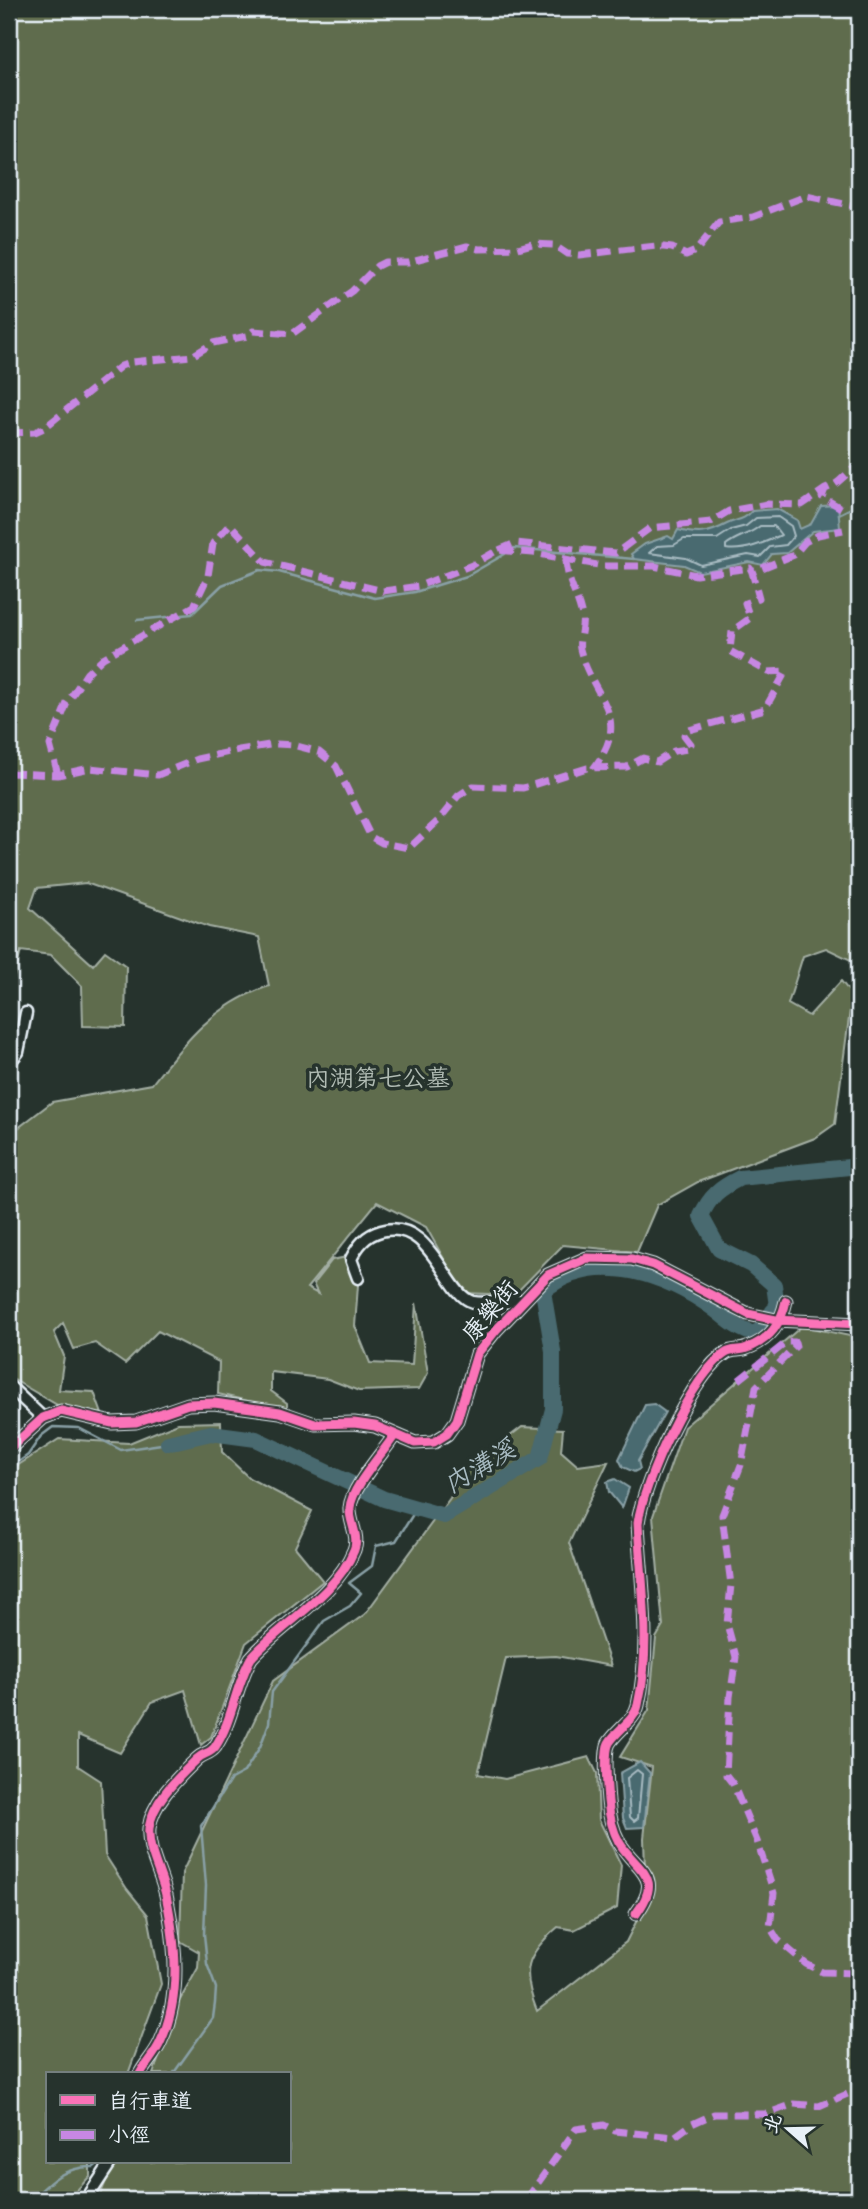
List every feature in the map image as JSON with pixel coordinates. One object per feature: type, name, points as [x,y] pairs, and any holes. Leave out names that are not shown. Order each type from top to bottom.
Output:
[{"type":"street","points":[[9,1063],[18,1052],[26,1013]]},
{"type":"street","points":[[358,1278],[351,1259],[358,1244],[376,1232],[393,1228],[404,1230],[425,1246],[464,1296],[473,1302],[522,1300]]},
{"type":"street","name":"康樂街","points":[[43,1418],[61,1411],[112,1423],[136,1422],[188,1404],[246,1405],[315,1424],[375,1426],[415,1443],[434,1442],[447,1434],[457,1420],[477,1354],[522,1300],[548,1275],[570,1263],[587,1258],[614,1258],[653,1265],[748,1314],[778,1319]]},
{"type":"street","points":[[636,1914],[649,1893],[648,1881],[643,1868],[626,1851],[615,1833],[608,1802],[607,1758],[608,1744],[638,1708],[646,1639],[638,1523],[640,1510],[645,1490],[682,1412],[708,1371],[728,1352],[764,1341],[786,1301]]},
{"type":"street","points":[[778,1319],[859,1324]]},
{"type":"street","points":[[9,1386],[43,1418],[9,1449]]},
{"type":"street","points":[[141,2072],[160,2043],[175,1983],[166,1894],[151,1846],[149,1830],[152,1813],[162,1797],[200,1756],[212,1751],[221,1737],[251,1658],[344,1568],[355,1549],[356,1538],[349,1509],[354,1493],[394,1436]]},
{"type":"street","points":[[86,2200],[110,2164]]},
{"type":"green space","name":"內湖第七公墓","points":[[9,9],[859,9],[859,964],[826,948],[803,956],[788,1004],[809,1016],[841,981],[852,995],[835,1124],[815,1138],[698,1182],[657,1205],[637,1252],[563,1245],[514,1295],[463,1293],[426,1227],[377,1202],[307,1288],[318,1294],[313,1284],[332,1260],[347,1257],[358,1285],[355,1326],[370,1363],[412,1365],[416,1303],[428,1373],[419,1389],[359,1391],[328,1379],[271,1372],[271,1391],[287,1403],[287,1410],[218,1394],[219,1362],[158,1331],[125,1364],[95,1343],[74,1349],[63,1323],[54,1332],[64,1356],[59,1390],[94,1392],[102,1414],[59,1406],[9,1377],[9,1135],[52,1102],[152,1084],[190,1038],[217,1013],[269,986],[259,937],[209,927],[86,883],[37,888],[30,908],[93,965],[105,951],[126,966],[125,1027],[83,1026],[82,986],[51,955],[21,951],[9,996]]},
{"type":"green space","points":[[802,1326],[850,1336],[853,1344],[859,1347],[859,2200],[98,2200],[113,2164],[290,2164],[290,2072],[154,2072],[180,2000],[198,1968],[199,1952],[180,1941],[182,1873],[273,1681],[365,1614],[450,1498],[463,1472],[522,1427],[563,1429],[561,1451],[578,1466],[608,1462],[569,1543],[611,1666],[556,1656],[506,1658],[478,1774],[505,1779],[589,1757],[597,1773],[599,1820],[621,1865],[617,1908],[574,1930],[558,1927],[533,1955],[528,1974],[537,2011],[626,1942],[646,1902],[644,1838],[652,1767],[620,1757],[649,1710],[656,1638],[663,1626],[653,1516],[684,1427]]},
{"type":"green space","points":[[221,1422],[222,1452],[249,1478],[312,1511],[295,1547],[323,1581],[246,1643],[211,1737],[201,1745],[185,1690],[152,1702],[120,1753],[78,1735],[78,1766],[101,1781],[105,1855],[148,1915],[161,1984],[129,2072],[46,2072],[46,2164],[90,2164],[90,2176],[68,2200],[9,2200],[9,1471],[59,1439],[129,1443],[178,1423]]},
{"type":"water","points":[[838,505],[840,528],[813,531],[787,553],[772,554],[763,565],[749,562],[700,572],[684,565],[634,559],[631,554],[645,544],[668,536],[673,539],[678,530],[709,532],[743,518],[752,511],[777,509],[797,520],[800,529],[811,524],[821,506]]},
{"type":"water","points":[[654,1404],[665,1412],[638,1461],[640,1469],[634,1472],[623,1467],[619,1459],[645,1405]]},
{"type":"water","points":[[615,1479],[629,1488],[622,1508],[609,1492],[607,1482]]},
{"type":"water","points":[[640,1762],[650,1773],[644,1827],[627,1828],[623,1818],[620,1773]]},
{"type":"waterway","points":[[839,514],[859,504]]},
{"type":"waterway","points":[[514,548],[634,559]]},
{"type":"waterway","points":[[182,615],[192,614],[222,585],[260,570],[279,572],[375,598],[415,592],[467,576],[505,554]]},
{"type":"waterway","points":[[137,620],[167,617]]},
{"type":"waterway","name":"內溝溪","points":[[777,1306],[774,1285],[751,1265],[719,1249],[701,1216],[704,1209],[716,1193],[740,1178],[859,1166]]},
{"type":"waterway","name":"內溝溪","points":[[168,1443],[211,1433],[256,1439],[384,1499],[444,1516],[540,1458],[553,1409],[553,1351],[543,1291],[562,1279],[582,1271],[602,1269],[645,1274],[685,1291],[738,1327],[754,1334],[764,1327],[773,1311]]},
{"type":"waterway","name":"內溝溪","points":[[9,1469],[28,1455],[41,1436],[53,1427],[79,1428],[121,1450],[168,1443]]},
{"type":"waterway","points":[[174,2072],[213,2018],[215,2003],[216,1988],[207,1964],[204,1934],[206,1885],[201,1826],[231,1779],[244,1772],[260,1747],[269,1723],[272,1692],[324,1621],[350,1606],[361,1593],[349,1583],[372,1566],[376,1546],[396,1541],[417,1508]]},
{"type":"waterway","points":[[31,2200],[66,2172],[98,2164]]},
{"type":"marked path","points":[[9,433],[35,432],[44,428],[121,366],[132,362],[192,356],[213,343],[247,336],[253,331],[292,334],[352,291],[377,266],[385,262],[408,262],[467,246],[479,249],[518,248],[532,244],[554,245],[567,254],[579,255],[656,246],[672,248],[686,255],[696,251],[719,222],[753,217],[806,196],[859,207]]},
{"type":"marked path","points":[[841,508],[822,497],[825,489],[859,466]]},
{"type":"marked path","points":[[499,550],[515,543],[616,553],[650,528],[711,522],[729,511],[767,504],[802,505],[825,489]]},
{"type":"marked path","points":[[58,775],[50,745],[67,703],[87,673],[103,658],[194,606],[208,576],[213,543],[230,524],[265,562],[383,591],[419,586],[472,565],[498,550],[533,553],[603,566],[654,566],[696,575],[750,568],[752,572]]},
{"type":"marked path","points":[[9,773],[58,775],[90,768],[158,775],[197,759],[275,744],[293,745],[319,752],[336,766],[371,837],[382,843],[409,848],[438,821],[458,796],[473,786],[523,788],[587,768],[627,767],[643,758],[657,762],[674,751],[688,749],[691,744],[684,735],[685,731],[765,709],[786,671],[768,672],[730,651],[732,631],[750,618],[745,603],[759,598],[752,572],[794,555],[805,542],[818,535],[843,530]]},
{"type":"marked path","points":[[566,560],[568,575],[582,617],[580,649],[607,708],[610,721],[610,735],[605,750],[593,769]]},
{"type":"marked path","points":[[739,1380],[787,1342],[795,1342],[796,1346],[756,1387],[741,1465],[722,1515],[731,1585],[727,1624],[736,1657],[730,1697],[726,1775],[733,1784],[757,1841],[774,1893],[770,1927],[778,1940],[806,1964],[822,1972],[859,1973]]},
{"type":"marked path","points":[[526,2200],[576,2129],[604,2125],[615,2131],[674,2137],[692,2124],[714,2114],[766,2114],[794,2104],[819,2106],[859,2089]]},
{"type":"cycle path","points":[[9,1449],[43,1418],[61,1411],[112,1423],[136,1422],[188,1404],[214,1403],[280,1412],[315,1424],[354,1423],[375,1426],[415,1443],[434,1442],[447,1434],[457,1420],[477,1354],[496,1330],[548,1275],[587,1258],[632,1259],[653,1265],[748,1314],[776,1320],[859,1324]]},
{"type":"cycle path","points":[[636,1914],[648,1891],[648,1882],[615,1833],[609,1806],[606,1762],[609,1743],[636,1710],[642,1682],[645,1637],[638,1523],[642,1505],[671,1431],[699,1383],[726,1353],[755,1345],[768,1336],[778,1324],[786,1301]]},
{"type":"cycle path","points":[[141,2072],[156,2051],[167,2025],[172,2007],[175,1970],[166,1895],[150,1845],[151,1818],[175,1781],[197,1759],[215,1747],[226,1726],[251,1658],[322,1595],[346,1566],[356,1545],[350,1513],[352,1500],[361,1481],[394,1436]]}]
